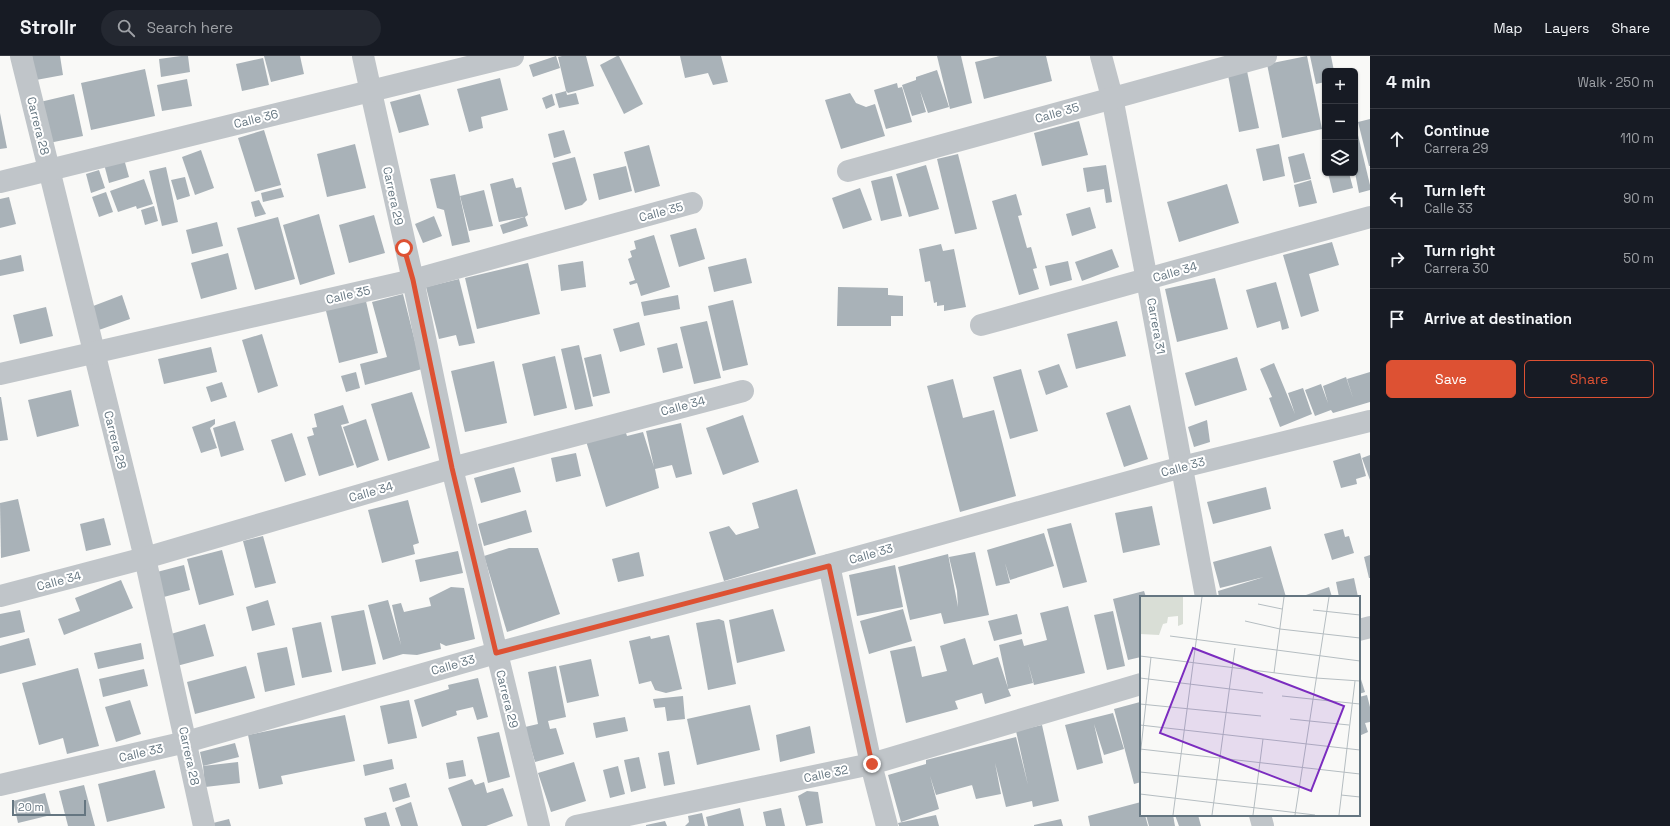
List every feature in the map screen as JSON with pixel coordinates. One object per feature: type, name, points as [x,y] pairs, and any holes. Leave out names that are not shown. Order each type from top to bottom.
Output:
[{"type":"street","name":"Carrera 28","points":[[21,56],[93,353],[145,558],[204,826]]},
{"type":"street","name":"Carrera 29","points":[[363,56],[413,280],[452,468],[539,826]]},
{"type":"street","name":"Calle 36","points":[[0,182],[513,56]]},
{"type":"street","name":"Carrera 31","points":[[1101,56],[1112,97],[1206,596]]},
{"type":"street","name":"Calle 35","points":[[848,171],[1112,97],[1266,56]]},
{"type":"street","name":"Calle 35","points":[[0,374],[413,280],[692,203]]},
{"type":"street","name":"Calle 34","points":[[981,325],[1370,218]]},
{"type":"street","name":"Calle 34","points":[[0,596],[145,558],[452,468],[743,391]]},
{"type":"street","name":"Calle 33","points":[[0,785],[186,742],[496,653],[829,566],[1182,467],[1370,420]]},
{"type":"street","points":[[829,566],[887,826]]},
{"type":"street","points":[[1360,630],[1370,627]]},
{"type":"street","name":"Calle 32","points":[[576,826],[872,764],[1140,684]]},
{"type":"street","points":[[1260,816],[1263,826]]},
{"type":"building","points":[[32,56],[60,56],[63,75],[36,80]]},
{"type":"building","points":[[188,56],[190,72],[161,77],[159,59]]},
{"type":"building","points":[[264,56],[300,56],[304,74],[271,82]]},
{"type":"building","points":[[556,56],[560,68],[533,77],[529,65]]},
{"type":"building","points":[[586,56],[594,86],[568,93],[566,91],[558,57]]},
{"type":"building","points":[[619,56],[643,104],[624,114],[600,65]]},
{"type":"building","points":[[680,56],[721,56],[728,82],[713,85],[708,73],[685,78]]},
{"type":"building","points":[[937,56],[961,56],[972,103],[950,109]]},
{"type":"building","points":[[1000,56],[1046,56],[1052,81],[984,99],[975,62]]},
{"type":"building","points":[[1307,56],[1322,129],[1282,138],[1267,64]]},
{"type":"building","points":[[1310,56],[1331,56],[1333,68],[1322,68],[1322,83],[1316,84]]},
{"type":"building","points":[[263,58],[269,85],[242,91],[236,64]]},
{"type":"building","points":[[145,69],[155,116],[91,130],[81,83]]},
{"type":"building","points":[[937,70],[949,107],[928,113],[920,91],[926,112],[912,116],[902,85],[916,80],[916,77]]},
{"type":"building","points":[[1247,71],[1259,128],[1239,132],[1228,75]]},
{"type":"building","points":[[500,78],[508,110],[481,117],[483,128],[469,132],[457,89]]},
{"type":"building","points":[[187,79],[192,106],[162,111],[157,85]]},
{"type":"building","points":[[897,83],[898,88],[902,87],[912,122],[886,129],[874,90]]},
{"type":"building","points":[[566,91],[567,95],[576,93],[579,104],[559,108],[555,94]]},
{"type":"building","points":[[850,93],[856,103],[866,107],[875,104],[885,136],[841,149],[825,100]]},
{"type":"building","points":[[74,94],[83,136],[49,143],[40,102]]},
{"type":"building","points":[[420,94],[429,125],[399,133],[390,102]]},
{"type":"building","points":[[552,94],[555,105],[546,109],[542,98]]},
{"type":"building","points":[[0,113],[7,148],[0,149]]},
{"type":"building","points":[[1370,119],[1370,166],[1369,166],[1358,122]]},
{"type":"building","points":[[1079,121],[1088,155],[1042,166],[1034,133]]},
{"type":"building","points":[[264,130],[281,185],[255,192],[238,138]]},
{"type":"building","points":[[564,130],[571,153],[554,158],[548,134]]},
{"type":"building","points":[[1358,135],[1370,185],[1370,190],[1359,193],[1356,176],[1358,176]]},
{"type":"building","points":[[355,144],[366,188],[327,197],[317,154]]},
{"type":"building","points":[[1279,144],[1285,176],[1263,181],[1256,149]]},
{"type":"building","points":[[649,145],[660,186],[635,193],[624,152]]},
{"type":"building","points":[[201,150],[214,188],[195,195],[182,157]]},
{"type":"building","points":[[1304,153],[1311,179],[1294,183],[1288,157]]},
{"type":"building","points":[[958,154],[977,229],[955,234],[937,159]]},
{"type":"building","points":[[575,157],[587,200],[582,205],[565,210],[552,163]]},
{"type":"building","points":[[124,159],[129,177],[109,183],[104,164]]},
{"type":"building","points":[[926,165],[939,209],[909,217],[896,174]]},
{"type":"building","points":[[1106,165],[1112,202],[1106,203],[1104,189],[1087,192],[1083,168]]},
{"type":"building","points":[[626,166],[632,191],[599,200],[593,174]]},
{"type":"building","points":[[166,167],[178,222],[162,226],[149,171]]},
{"type":"building","points":[[99,170],[105,188],[91,193],[86,174]]},
{"type":"building","points":[[455,174],[470,242],[452,246],[444,210],[437,208],[430,179]]},
{"type":"building","points":[[892,176],[902,216],[881,221],[871,181]]},
{"type":"building","points":[[1329,176],[1350,176],[1353,188],[1333,193]]},
{"type":"building","points":[[185,177],[190,196],[177,200],[171,180]]},
{"type":"building","points":[[513,178],[516,188],[521,187],[528,215],[525,217],[528,226],[503,234],[500,225],[524,217],[499,222],[490,184]]},
{"type":"building","points":[[144,179],[153,204],[137,209],[136,206],[118,212],[110,191]]},
{"type":"building","points":[[1311,180],[1317,203],[1299,207],[1294,185]]},
{"type":"building","points":[[1227,184],[1239,223],[1179,242],[1167,202]]},
{"type":"building","points":[[281,188],[284,197],[263,202],[261,193]]},
{"type":"building","points":[[860,188],[872,220],[843,229],[832,198]]},
{"type":"building","points":[[484,190],[493,226],[469,231],[460,196]]},
{"type":"building","points":[[106,192],[113,212],[99,217],[92,197]]},
{"type":"building","points":[[1016,194],[1022,215],[1018,216],[1027,248],[1031,247],[1037,268],[1033,269],[1039,289],[1019,295],[992,201]]},
{"type":"building","points":[[9,197],[16,224],[0,228],[0,199]]},
{"type":"building","points":[[259,200],[266,214],[255,217],[251,202]]},
{"type":"building","points":[[154,206],[158,221],[145,225],[141,210]]},
{"type":"building","points":[[1090,207],[1096,228],[1072,236],[1066,214]]},
{"type":"building","points":[[319,214],[335,274],[300,285],[283,225]]},
{"type":"building","points":[[374,215],[385,253],[349,263],[339,225]]},
{"type":"building","points":[[434,216],[442,236],[423,243],[415,224]]},
{"type":"building","points":[[278,217],[295,279],[255,290],[237,228]]},
{"type":"building","points":[[217,222],[223,246],[192,254],[186,230]]},
{"type":"building","points":[[696,228],[705,259],[679,267],[670,235]]},
{"type":"building","points":[[654,235],[670,287],[641,296],[637,283],[630,285],[629,282],[635,280],[628,259],[632,257],[630,251],[636,249],[634,241]]},
{"type":"building","points":[[1332,242],[1339,265],[1309,274],[1319,311],[1301,317],[1283,255]]},
{"type":"building","points":[[941,244],[943,251],[954,249],[966,307],[944,311],[944,305],[937,306],[937,302],[934,303],[930,281],[925,282],[919,249]]},
{"type":"building","points":[[1112,249],[1119,267],[1082,281],[1075,262]]},
{"type":"building","points":[[228,253],[237,289],[201,299],[191,263]]},
{"type":"building","points":[[21,255],[24,271],[0,276],[0,260]]},
{"type":"building","points":[[746,258],[752,283],[714,292],[708,267]]},
{"type":"building","points":[[583,261],[586,287],[561,291],[558,265]]},
{"type":"building","points":[[1068,261],[1072,280],[1050,286],[1045,266]]},
{"type":"building","points":[[528,263],[540,314],[477,329],[465,278]]},
{"type":"building","points":[[1215,278],[1228,329],[1177,342],[1165,289]]},
{"type":"building","points":[[459,279],[475,343],[459,346],[456,335],[439,339],[426,287]]},
{"type":"building","points":[[1276,282],[1289,328],[1282,330],[1280,321],[1257,328],[1246,290]]},
{"type":"building","points":[[838,287],[888,288],[888,295],[903,296],[903,316],[891,316],[891,326],[837,326]]},
{"type":"building","points":[[403,294],[422,369],[365,385],[360,364],[387,357],[372,302]]},
{"type":"building","points":[[122,295],[130,319],[96,331],[88,308]]},
{"type":"building","points":[[678,295],[680,309],[644,316],[641,302]]},
{"type":"building","points":[[365,297],[378,353],[339,363],[325,307]]},
{"type":"building","points":[[733,300],[748,365],[723,371],[708,306]]},
{"type":"building","points":[[46,307],[53,336],[20,344],[13,315]]},
{"type":"building","points":[[707,321],[721,378],[694,384],[680,327]]},
{"type":"building","points":[[1117,321],[1126,356],[1076,369],[1067,334]]},
{"type":"building","points":[[639,322],[645,345],[620,352],[613,329]]},
{"type":"building","points":[[262,334],[278,386],[258,393],[242,340]]},
{"type":"building","points":[[677,343],[683,368],[663,373],[657,348]]},
{"type":"building","points":[[579,345],[593,406],[575,410],[561,349]]},
{"type":"building","points":[[211,347],[217,372],[164,384],[158,359]]},
{"type":"building","points":[[601,354],[610,393],[593,397],[584,358]]},
{"type":"building","points":[[555,356],[567,408],[534,416],[522,364]]},
{"type":"building","points":[[1237,357],[1247,390],[1195,406],[1185,373]]},
{"type":"building","points":[[494,361],[507,423],[465,432],[451,371]]},
{"type":"building","points":[[1274,363],[1295,414],[1288,393],[1303,388],[1312,414],[1280,427],[1269,398],[1272,397],[1260,369]]},
{"type":"building","points":[[1059,364],[1068,387],[1046,395],[1038,371]]},
{"type":"building","points":[[1021,369],[1038,431],[1010,439],[993,377]]},
{"type":"building","points":[[356,372],[360,388],[346,392],[341,376]]},
{"type":"building","points":[[1370,372],[1370,402],[1333,413],[1331,410],[1315,416],[1305,390],[1321,384],[1328,403],[1323,386],[1346,377],[1353,398],[1347,379]]},
{"type":"building","points":[[953,379],[963,418],[994,410],[1016,496],[960,512],[927,386]]},
{"type":"building","points":[[222,382],[227,397],[211,402],[206,387]]},
{"type":"building","points":[[71,390],[79,426],[37,437],[28,400]]},
{"type":"building","points":[[412,392],[430,448],[388,461],[371,404]]},
{"type":"building","points":[[0,397],[8,440],[0,441]]},
{"type":"building","points":[[343,405],[349,423],[341,425],[354,465],[319,476],[307,437],[314,435],[312,428],[317,427],[314,414]]},
{"type":"building","points":[[1130,405],[1148,459],[1124,467],[1106,413]]},
{"type":"building","points":[[743,415],[759,462],[723,475],[706,428]]},
{"type":"building","points":[[215,419],[215,424],[210,428],[217,448],[201,453],[192,427]]},
{"type":"building","points":[[366,419],[379,460],[357,468],[343,427]]},
{"type":"building","points":[[1207,420],[1210,442],[1194,447],[1188,427]]},
{"type":"building","points":[[235,421],[244,450],[221,457],[213,428]]},
{"type":"building","points":[[681,423],[692,474],[676,478],[672,465],[655,469],[659,488],[606,507],[586,441],[625,430],[627,436],[643,432],[654,467],[646,431]]},
{"type":"building","points":[[292,433],[306,475],[285,482],[271,440]]},
{"type":"building","points":[[576,453],[581,476],[556,482],[551,458]]},
{"type":"building","points":[[1360,453],[1366,476],[1356,479],[1357,484],[1341,488],[1333,461]]},
{"type":"building","points":[[1370,455],[1370,480],[1362,458]]},
{"type":"building","points":[[514,467],[521,492],[481,503],[474,478]]},
{"type":"building","points":[[1266,487],[1271,509],[1213,524],[1207,502]]},
{"type":"building","points":[[797,489],[816,554],[724,581],[709,532],[729,526],[736,535],[759,528],[752,503]]},
{"type":"building","points":[[18,499],[30,551],[1,558],[0,503]]},
{"type":"building","points":[[408,500],[419,543],[413,545],[415,554],[382,563],[368,510]]},
{"type":"building","points":[[1152,506],[1160,545],[1123,553],[1115,513]]},
{"type":"building","points":[[526,510],[532,532],[484,546],[478,524]]},
{"type":"building","points":[[104,518],[111,545],[86,551],[80,524]]},
{"type":"building","points":[[1071,523],[1087,582],[1063,588],[1047,529]]},
{"type":"building","points":[[1343,529],[1345,537],[1349,536],[1354,553],[1332,560],[1324,534]]},
{"type":"building","points":[[1044,533],[1054,566],[1010,580],[1005,563],[1010,583],[996,586],[987,550]]},
{"type":"building","points":[[263,536],[276,583],[255,588],[243,541]]},
{"type":"building","points":[[1271,546],[1286,596],[1219,596],[1218,591],[1264,577],[1220,588],[1213,562]]},
{"type":"building","points":[[509,548],[538,548],[560,614],[507,632],[484,556]]},
{"type":"building","points":[[222,550],[234,595],[199,605],[187,559]]},
{"type":"building","points":[[458,551],[463,573],[420,582],[415,560]]},
{"type":"building","points":[[639,552],[644,576],[618,582],[612,559]]},
{"type":"building","points":[[975,552],[989,615],[944,624],[941,613],[910,620],[898,567],[948,554],[958,607],[957,591],[949,557]]},
{"type":"building","points":[[1370,555],[1370,578],[1369,578],[1364,557]]},
{"type":"building","points":[[184,565],[190,590],[160,598],[153,573]]},
{"type":"building","points":[[895,565],[903,607],[857,616],[849,575]]},
{"type":"building","points":[[1354,578],[1358,596],[1339,596],[1336,582]]},
{"type":"building","points":[[121,580],[133,608],[64,635],[58,619],[80,611],[75,598]]},
{"type":"building","points":[[451,587],[464,588],[475,639],[446,646],[440,643],[441,649],[417,655],[403,654],[383,660],[368,605],[388,600],[401,645],[392,605],[401,603],[404,612],[431,606],[429,598]]},
{"type":"building","points":[[1329,587],[1332,596],[1306,596]]},
{"type":"building","points":[[1144,591],[1146,596],[1140,596],[1140,657],[1128,660],[1113,599]]},
{"type":"building","points":[[268,600],[275,625],[252,631],[246,607]]},
{"type":"building","points":[[1068,606],[1085,673],[1034,685],[1028,663],[1033,683],[1008,689],[1011,696],[985,704],[982,693],[955,701],[958,709],[906,723],[890,651],[915,646],[922,677],[947,671],[940,646],[965,638],[973,665],[998,657],[1008,688],[999,645],[1022,639],[1024,646],[1047,640],[1040,613]]},
{"type":"building","points":[[773,609],[785,651],[737,663],[729,620]]},
{"type":"building","points":[[903,609],[912,641],[869,654],[860,621]]},
{"type":"building","points":[[20,610],[25,632],[0,638],[0,614]]},
{"type":"building","points":[[364,610],[376,664],[342,671],[331,616]]},
{"type":"building","points":[[1113,611],[1125,666],[1107,670],[1094,615]]},
{"type":"building","points":[[1017,614],[1022,634],[994,641],[988,621]]},
{"type":"building","points":[[719,619],[724,621],[736,684],[708,690],[696,623]]},
{"type":"building","points":[[321,622],[332,672],[302,678],[292,628]]},
{"type":"building","points":[[205,624],[214,656],[173,667],[164,636]]},
{"type":"building","points":[[669,635],[682,689],[666,693],[655,690],[651,681],[639,684],[629,641],[650,636],[651,639]]},
{"type":"building","points":[[29,638],[36,665],[0,674],[0,646]]},
{"type":"building","points":[[141,643],[144,659],[98,669],[94,653]]},
{"type":"building","points":[[287,647],[295,685],[265,692],[257,653]]},
{"type":"building","points":[[591,659],[599,696],[567,703],[559,666]]},
{"type":"building","points":[[246,666],[255,698],[195,714],[187,682]]},
{"type":"building","points":[[556,666],[566,717],[548,721],[550,729],[556,728],[564,754],[535,762],[525,727],[538,724],[528,672]]},
{"type":"building","points":[[78,668],[99,746],[67,754],[63,738],[39,745],[22,683]]},
{"type":"building","points":[[144,669],[148,686],[103,697],[99,679]]},
{"type":"building","points":[[1360,676],[1365,692],[1360,694]]},
{"type":"building","points":[[478,678],[488,717],[477,720],[473,707],[456,711],[457,715],[422,727],[414,700],[449,689],[448,685]]},
{"type":"building","points":[[1367,695],[1370,707],[1370,722],[1365,723],[1368,732],[1360,736],[1360,697]]},
{"type":"building","points":[[683,696],[685,719],[667,721],[665,707],[655,708],[653,699]]},
{"type":"building","points":[[130,700],[141,734],[116,742],[105,707]]},
{"type":"building","points":[[409,700],[417,738],[388,744],[380,706]]},
{"type":"building","points":[[1140,702],[1140,782],[1134,784],[1114,709]]},
{"type":"building","points":[[750,705],[760,750],[697,765],[687,719]]},
{"type":"building","points":[[1113,713],[1124,749],[1104,755],[1094,724],[1103,763],[1077,770],[1065,725]]},
{"type":"building","points":[[345,715],[355,761],[281,776],[283,784],[259,789],[248,735]]},
{"type":"building","points":[[625,717],[628,731],[596,738],[593,723]]},
{"type":"building","points":[[1042,725],[1059,801],[1033,807],[1032,801],[1006,807],[995,763],[1001,794],[976,799],[972,785],[936,795],[930,776],[939,809],[901,822],[888,775],[926,764],[926,760],[1016,737],[1028,785],[1016,731]]},
{"type":"building","points":[[810,726],[815,753],[780,762],[776,735]]},
{"type":"building","points":[[499,732],[510,777],[488,783],[477,737]]},
{"type":"building","points":[[235,743],[239,757],[203,766],[200,752]]},
{"type":"building","points":[[669,751],[675,784],[664,786],[658,753]]},
{"type":"building","points":[[639,757],[646,788],[631,792],[624,760]]},
{"type":"building","points":[[392,759],[394,769],[365,776],[363,765]]},
{"type":"building","points":[[463,760],[466,776],[449,779],[446,763]]},
{"type":"building","points":[[238,762],[240,783],[205,787],[203,766]]},
{"type":"building","points":[[574,762],[586,801],[551,812],[538,773]]},
{"type":"building","points":[[618,766],[625,794],[610,798],[603,770]]},
{"type":"building","points":[[155,770],[165,808],[107,822],[98,784]]},
{"type":"building","points":[[472,779],[475,785],[484,782],[487,793],[503,788],[513,816],[486,826],[462,826],[448,788]]},
{"type":"building","points":[[406,783],[410,797],[393,802],[389,788]]},
{"type":"building","points":[[84,785],[95,826],[68,826],[59,791]]},
{"type":"building","points":[[807,791],[818,792],[823,823],[806,826],[798,796]]},
{"type":"building","points":[[45,793],[51,815],[18,823],[13,801]]},
{"type":"building","points":[[411,802],[418,826],[401,826],[395,808]]},
{"type":"building","points":[[1140,802],[1140,816],[1145,816],[1148,826],[1090,826],[1088,816]]},
{"type":"building","points":[[740,808],[744,826],[708,826],[706,817]]},
{"type":"building","points":[[781,808],[785,826],[766,826],[763,812]]},
{"type":"building","points":[[386,812],[390,826],[366,826],[364,818]]},
{"type":"building","points":[[702,813],[705,826],[685,826],[689,822],[688,816]]},
{"type":"building","points":[[936,815],[939,826],[899,826],[898,823]]},
{"type":"building","points":[[1146,816],[1173,816],[1175,826],[1149,826]]},
{"type":"building","points":[[1175,816],[1198,816],[1201,826],[1179,826]]},
{"type":"building","points":[[229,819],[231,826],[209,826],[209,824]]},
{"type":"building","points":[[1061,819],[1063,826],[1034,826],[1034,825]]},
{"type":"building","points":[[665,821],[667,826],[646,826],[646,825]]},
{"type":"route","points":[[404,248],[413,280],[452,468],[496,653],[829,566],[872,764]]}]
